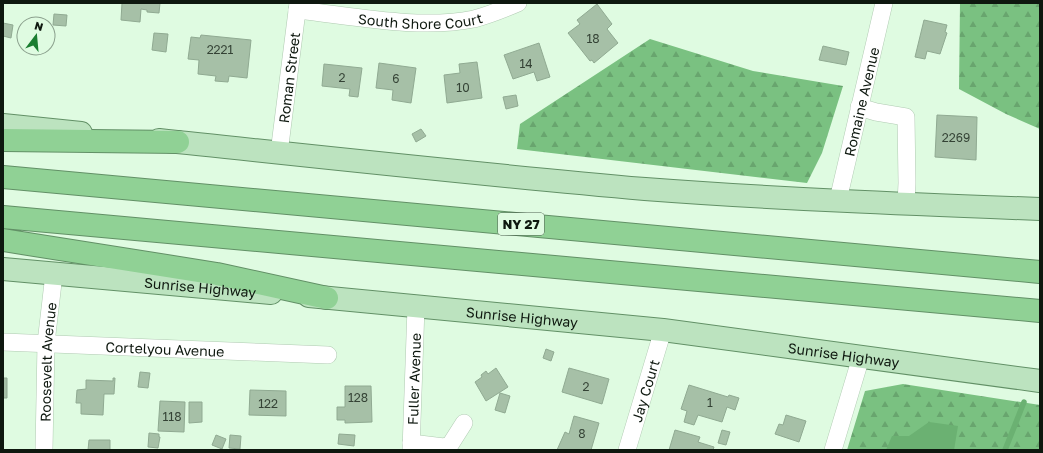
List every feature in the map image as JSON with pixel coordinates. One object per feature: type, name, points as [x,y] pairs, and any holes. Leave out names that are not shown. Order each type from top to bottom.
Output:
[{"type":"highway","points":[[3,140],[178,142]]},
{"type":"highway","name":"NY 27","points":[[3,177],[1040,272]]},
{"type":"highway","points":[[3,217],[1040,311]]},
{"type":"highway","points":[[3,240],[217,274],[327,298]]},
{"type":"main road","points":[[3,125],[399,166],[643,188],[906,204],[1040,210]]},
{"type":"main road","name":"Sunrise Highway","points":[[3,269],[663,330],[1040,381]]},
{"type":"street","name":"South Shore Court","points":[[297,6],[394,20],[436,22],[474,19],[492,14],[518,3]]},
{"type":"street","name":"Romaine Avenue","points":[[838,200],[884,3]]},
{"type":"street","name":"Roman Street","points":[[280,153],[297,6]]},
{"type":"street","points":[[859,107],[876,112],[906,117],[906,204]]},
{"type":"street","name":"Roosevelt Avenue","points":[[44,450],[46,343],[54,274]]},
{"type":"street","name":"Fuller Avenue","points":[[411,447],[416,307]]},
{"type":"street","name":"Jay Court","points":[[627,450],[663,330]]},
{"type":"street","name":"Cortelyou Avenue","points":[[3,342],[328,355]]},
{"type":"street","points":[[833,450],[861,357]]},
{"type":"street","points":[[411,447],[444,447],[450,445],[464,423]]},
{"type":"green space","points":[[960,3],[1040,3],[1040,129],[1006,114],[959,89]]},
{"type":"green space","points":[[650,39],[753,71],[843,86],[822,153],[807,183],[517,149],[520,124]]},
{"type":"green space","points":[[903,384],[1040,405],[1040,450],[847,450],[865,391]]},
{"type":"shaded area","points":[[929,422],[958,426],[954,450],[886,450],[892,436],[909,436]]},
{"type":"building","points":[[122,3],[160,3],[159,13],[147,12],[147,10],[141,9],[140,22],[121,20]]},
{"type":"building","points":[[597,4],[612,24],[607,29],[618,43],[594,63],[592,60],[590,61],[568,33],[580,24],[577,20]]},
{"type":"building","points":[[54,14],[67,15],[66,26],[56,25],[56,16],[54,16]]},
{"type":"building","points":[[924,20],[947,25],[945,32],[947,33],[940,54],[927,51],[925,59],[915,57]]},
{"type":"building","points":[[3,23],[13,25],[11,38],[3,36]]},
{"type":"building","points":[[154,33],[168,34],[166,52],[152,50]]},
{"type":"building","points":[[201,35],[251,40],[247,78],[229,76],[228,82],[215,81],[216,76],[198,74],[199,60],[188,59],[191,37],[200,38]]},
{"type":"building","points":[[539,43],[550,77],[537,81],[534,72],[513,79],[504,55]]},
{"type":"building","points":[[823,46],[849,52],[846,65],[819,60]]},
{"type":"building","points":[[477,62],[482,98],[447,103],[444,75],[460,73],[459,64]]},
{"type":"building","points":[[379,63],[416,68],[411,103],[392,100],[393,90],[376,88]]},
{"type":"building","points":[[324,64],[362,68],[358,97],[349,96],[350,89],[322,86]]},
{"type":"building","points":[[516,95],[518,106],[506,109],[503,97]]},
{"type":"building","points":[[937,115],[977,117],[976,160],[935,157]]},
{"type":"building","points":[[421,129],[426,136],[416,142],[412,134]]},
{"type":"building","points":[[546,349],[554,352],[551,361],[543,358]]},
{"type":"building","points":[[496,368],[508,387],[486,401],[475,382],[482,377],[481,375],[486,371],[488,374]]},
{"type":"building","points":[[569,368],[609,379],[602,404],[562,392]]},
{"type":"building","points":[[140,372],[150,373],[148,388],[138,387]]},
{"type":"building","points":[[3,378],[7,378],[7,398],[3,398]]},
{"type":"building","points":[[113,378],[115,378],[114,394],[104,394],[103,415],[81,414],[81,403],[76,403],[77,390],[86,389],[86,380],[113,381]]},
{"type":"building","points":[[689,385],[728,397],[729,395],[739,398],[735,410],[727,407],[722,422],[698,415],[694,425],[684,422],[687,411],[681,409]]},
{"type":"building","points":[[345,386],[371,386],[372,422],[345,423],[345,420],[337,420],[337,407],[345,407]]},
{"type":"building","points":[[250,390],[286,391],[286,416],[249,415]]},
{"type":"building","points":[[500,393],[510,396],[505,413],[495,410]]},
{"type":"building","points":[[160,401],[185,402],[184,432],[158,431]]},
{"type":"building","points":[[189,402],[202,402],[202,422],[189,423]]},
{"type":"building","points":[[786,415],[806,421],[799,442],[775,434],[779,424],[783,425]]},
{"type":"building","points":[[574,416],[599,423],[591,450],[557,450],[565,432],[569,434]]},
{"type":"building","points":[[675,430],[700,437],[698,442],[714,447],[713,450],[669,450]]},
{"type":"building","points":[[722,430],[730,432],[726,445],[718,443]]},
{"type":"building","points":[[149,433],[159,434],[160,437],[158,448],[148,447]]},
{"type":"building","points":[[339,434],[355,435],[354,446],[338,444]]},
{"type":"building","points":[[216,435],[226,439],[222,449],[212,445]]},
{"type":"building","points":[[230,435],[241,436],[240,449],[229,448]]},
{"type":"building","points":[[89,440],[110,440],[110,450],[88,450]]},
{"type":"waterway","points":[[1005,450],[1024,402]]}]
